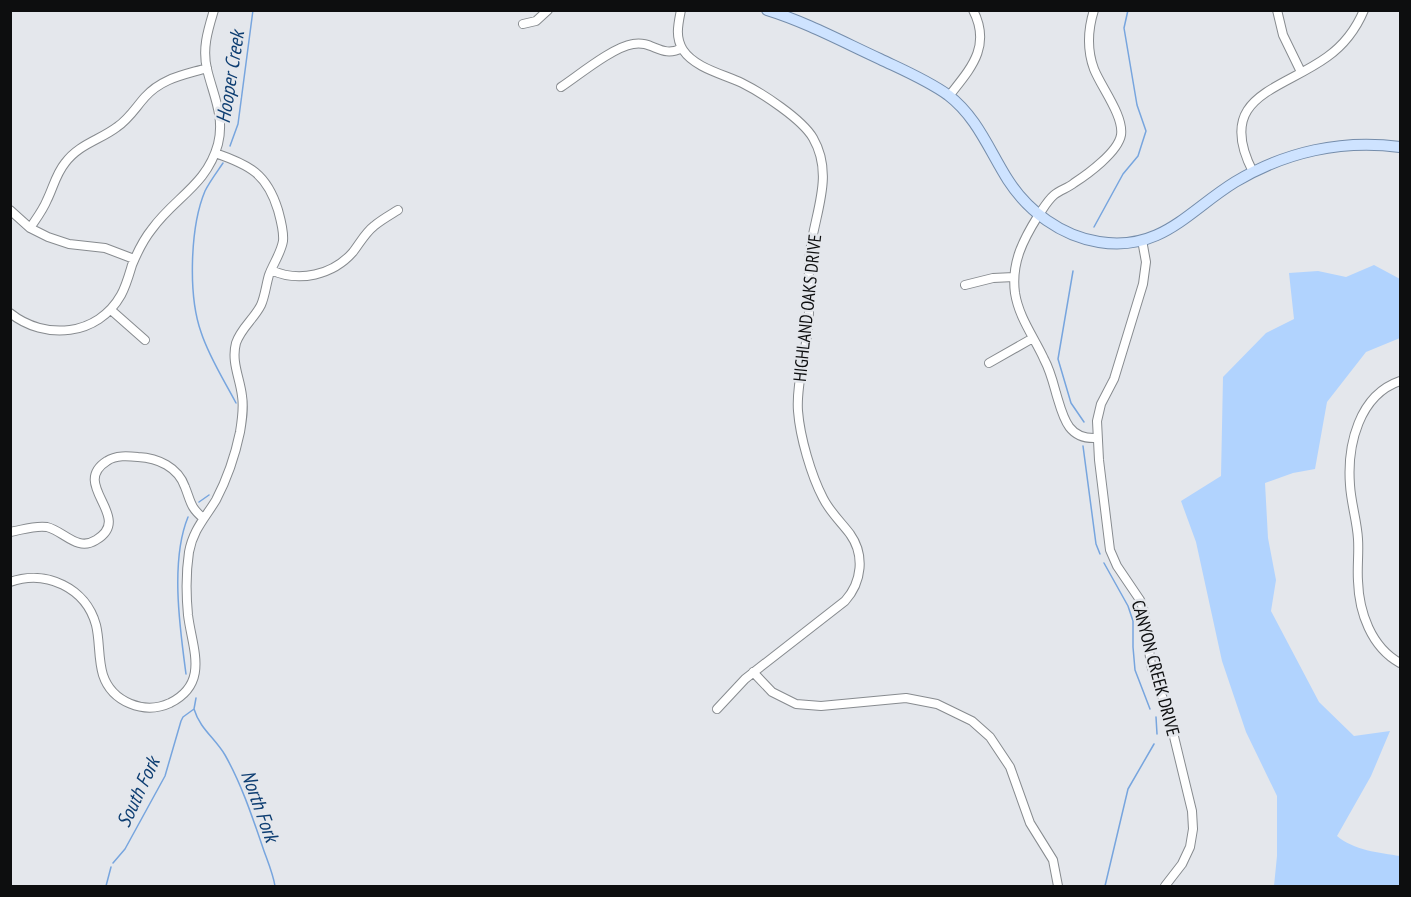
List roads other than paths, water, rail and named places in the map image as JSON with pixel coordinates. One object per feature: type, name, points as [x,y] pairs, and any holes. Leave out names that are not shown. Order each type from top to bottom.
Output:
[{"type":"main road","points":[[767,10],[812,27],[921,79],[949,96],[981,132],[1016,192],[1039,215],[1063,230],[1090,240],[1116,243],[1142,240],[1173,227],[1210,198],[1253,172],[1289,157],[1319,149],[1365,144],[1401,147]]},
{"type":"street","points":[[10,312],[34,327],[65,331],[90,324],[111,309],[122,294],[134,259],[157,222],[199,182],[215,153],[220,133],[220,114],[207,68],[206,39],[214,10]]},
{"type":"street","points":[[523,24],[536,21],[548,10]]},
{"type":"street","points":[[561,87],[617,50],[631,44],[646,44],[669,52],[682,48],[677,32],[681,10]]},
{"type":"street","points":[[949,96],[971,68],[979,51],[979,26],[973,10]]},
{"type":"street","points":[[1094,10],[1089,38],[1092,62],[1119,121],[1120,137],[1112,151],[1077,181],[1054,195],[1020,247],[1014,277],[1015,294],[1020,311],[1047,365],[1067,425],[1081,437],[1097,438]]},
{"type":"street","points":[[1277,10],[1283,35],[1301,72]]},
{"type":"street","points":[[1253,172],[1242,146],[1241,131],[1245,116],[1252,104],[1262,94],[1320,62],[1338,48],[1356,27],[1364,10]]},
{"type":"street","name":"HIGHLAND OAKS DRIVE","points":[[682,48],[693,60],[756,91],[799,121],[816,144],[824,171],[822,195],[810,252],[809,318],[798,394],[798,410],[800,428],[819,490],[832,513],[854,540],[859,554],[860,571],[854,589],[845,601],[753,672],[717,709]]},
{"type":"street","points":[[30,228],[45,205],[61,168],[78,150],[119,126],[158,86],[173,77],[207,68]]},
{"type":"street","points":[[10,582],[26,578],[45,578],[63,584],[75,592],[88,607],[95,622],[103,673],[111,689],[120,698],[143,707],[162,706],[182,695],[192,682],[197,655],[188,614],[187,571],[193,537],[215,501],[228,473],[240,432],[243,404],[234,363],[235,346],[241,332],[260,308],[271,270],[281,249],[283,233],[272,193],[262,178],[249,166],[215,153]]},
{"type":"street","points":[[10,210],[30,228],[56,240],[105,248],[134,259]]},
{"type":"street","points":[[271,270],[283,275],[303,276],[330,269],[351,254],[375,225],[398,210]]},
{"type":"street","name":"CANYON CREEK DRIVE","points":[[1142,240],[1146,256],[1145,275],[1114,379],[1099,410],[1097,438],[1110,550],[1117,566],[1140,600],[1144,611],[1150,659],[1169,716],[1192,811],[1193,829],[1190,847],[1182,864],[1165,886]]},
{"type":"street","points":[[965,285],[993,278],[1014,277]]},
{"type":"street","points":[[111,309],[146,340]]},
{"type":"street","points":[[989,363],[1033,338]]},
{"type":"street","points":[[1401,381],[1382,390],[1366,408],[1355,434],[1350,474],[1359,543],[1358,583],[1361,604],[1366,622],[1377,643],[1401,663]]},
{"type":"street","points":[[10,532],[41,527],[56,531],[76,543],[89,543],[97,540],[104,533],[109,518],[106,506],[96,491],[96,475],[107,461],[127,456],[152,459],[170,467],[184,483],[192,507],[203,518]]},
{"type":"street","points":[[753,672],[772,692],[796,704],[821,706],[906,698],[944,706],[972,721],[990,737],[1010,767],[1025,812],[1053,860],[1058,886]]},
{"type":"waterway","name":"Hooper Creek","points":[[230,146],[238,124],[253,10]]},
{"type":"waterway","points":[[1094,227],[1123,174],[1138,156],[1146,131],[1137,105],[1124,28],[1128,10]]},
{"type":"waterway","name":"Hooper Creek","points":[[223,163],[207,187],[200,206],[192,261],[193,281],[197,317],[204,341],[236,403]]},
{"type":"waterway","points":[[1073,271],[1058,359],[1071,403],[1084,422]]},
{"type":"waterway","points":[[1083,446],[1096,544],[1100,554]]},
{"type":"waterway","name":"Hooper Creek","points":[[199,502],[209,495]]},
{"type":"waterway","name":"Hooper Creek","points":[[186,674],[179,616],[178,574],[182,535],[188,517]]},
{"type":"waterway","points":[[1104,563],[1128,606],[1133,621],[1135,670],[1150,709]]},
{"type":"waterway","name":"South Fork","points":[[113,863],[125,849],[165,776],[181,721],[194,709],[196,698]]},
{"type":"waterway","name":"North Fork","points":[[194,709],[204,728],[225,755],[237,778],[275,886]]},
{"type":"waterway","points":[[1156,717],[1157,734]]},
{"type":"waterway","points":[[1105,886],[1128,789],[1154,744]]},
{"type":"waterway","name":"South Fork","points":[[106,886],[111,867]]}]
